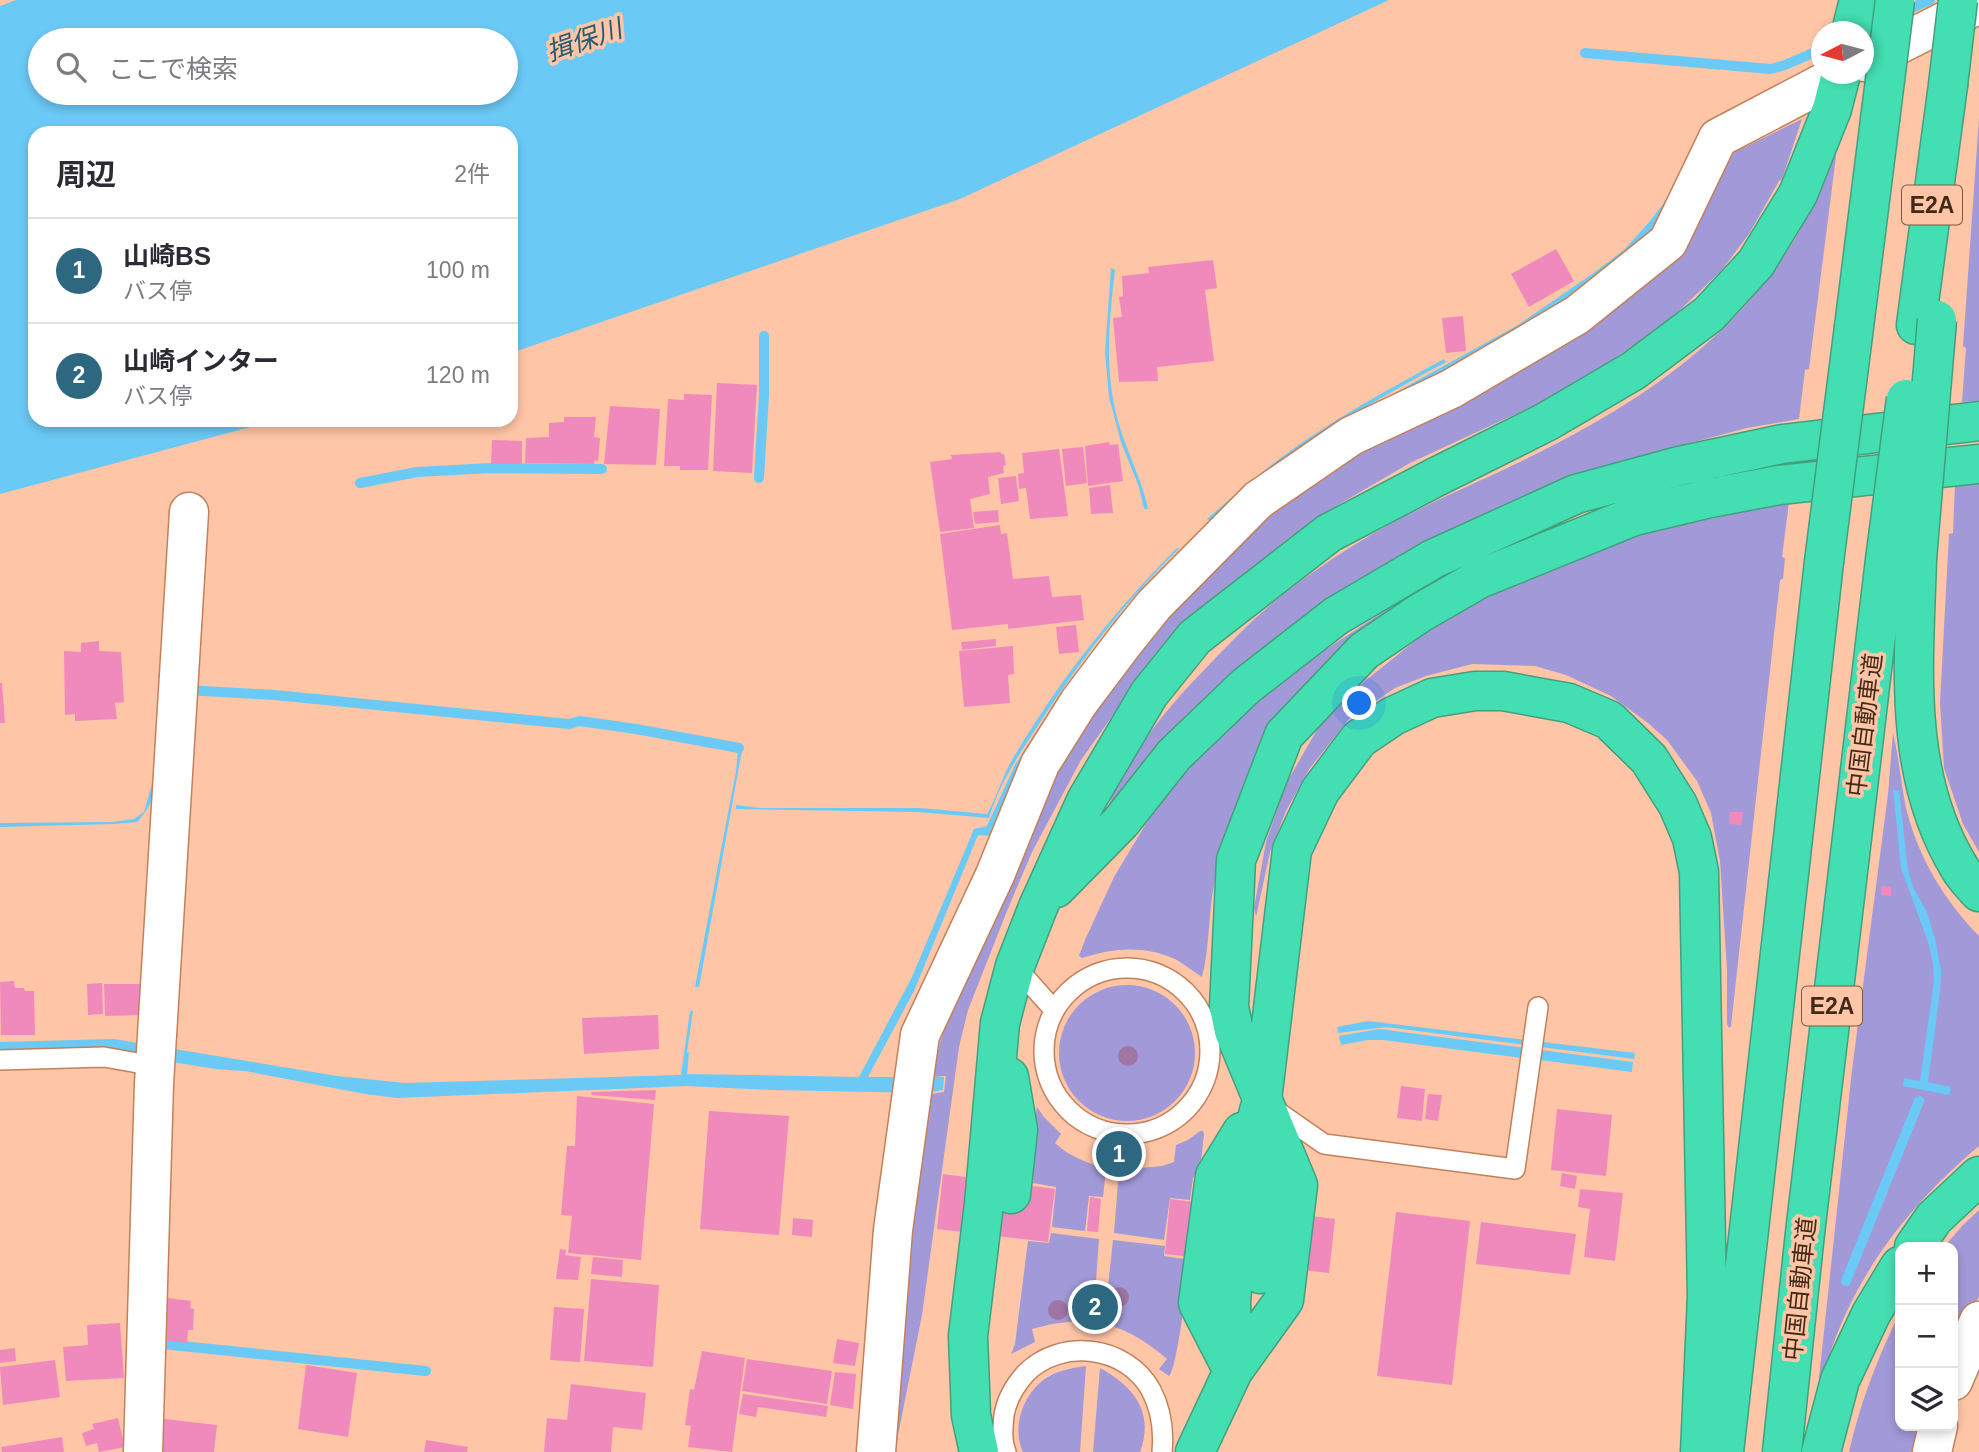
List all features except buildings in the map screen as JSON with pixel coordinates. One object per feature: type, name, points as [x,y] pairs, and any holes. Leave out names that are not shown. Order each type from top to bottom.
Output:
[{"type":"highway","points":[[1854,21],[1859,0]]},
{"type":"highway","name":"E2A","points":[[1724,1452],[1824,562],[1895,0]]},
{"type":"highway","name":"中国自動車道","points":[[1782,1452],[1805,1233],[1901,560],[1960,0]]},
{"type":"highway","points":[[992,1450],[971,1415],[995,1333],[1018,1130],[1000,1023],[1015,966],[1038,907],[1086,801],[1149,694],[1195,637],[1329,533],[1546,422],[1633,371],[1709,314],[1756,262],[1798,194],[1837,85]]},
{"type":"highway","points":[[1038,907],[1121,822],[1174,755],[1246,686],[1336,616],[1433,559],[1576,494],[1679,466],[1782,444],[1979,421]]},
{"type":"highway","points":[[1262,1100],[1221,1034],[1229,1007],[1236,860],[1284,735],[1364,650],[1479,579],[1634,516],[1779,485],[1979,464]]},
{"type":"highway","points":[[1901,560],[1920,766],[1935,820],[1959,868],[1979,892]]},
{"type":"highway","points":[[1179,1451],[1233,1371],[1257,1297],[1273,1161],[1262,1100],[1292,850],[1320,791],[1359,739],[1393,716],[1432,698],[1475,691],[1503,691],[1569,703],[1609,720],[1649,759],[1678,805],[1692,838],[1699,872],[1707,1296],[1700,1452]]},
{"type":"highway","points":[[1233,1371],[1198,1303],[1215,1176],[1262,1100]]},
{"type":"highway","points":[[1917,1242],[1934,1218],[1979,1176]]},
{"type":"highway","points":[[1821,1452],[1840,1380],[1871,1314],[1895,1274]]},
{"type":"street","points":[[1874,57],[1979,4]]},
{"type":"street","points":[[876,1452],[893,1230],[920,1035],[995,875],[1040,764],[1079,702],[1154,605],[1258,500],[1351,436],[1451,389],[1577,315],[1668,242],[1718,138],[1837,85]]},
{"type":"street","points":[[143,1452],[155,1066],[188,512]]},
{"type":"street","points":[[1958,1369],[1979,1321]]},
{"type":"street","points":[[1932,1452],[1937,1431]]},
{"type":"lane","points":[[1015,966],[1055,1009]]},
{"type":"lane","points":[[1124,967],[1151,971],[1175,982],[1194,1002],[1206,1025],[1221,1034],[1210,1052],[1206,1078],[1193,1102],[1172,1121],[1146,1133],[1117,1135],[1090,1126],[1067,1110],[1051,1086],[1043,1059],[1046,1030],[1055,1009],[1074,985],[1098,972],[1124,967]]},
{"type":"lane","points":[[1262,1100],[1324,1144],[1515,1169],[1538,1007]]},
{"type":"lane","points":[[0,1060],[104,1058],[155,1066]]},
{"type":"lane","points":[[992,1450],[1002,1430],[1006,1405],[1016,1383],[1034,1365],[1056,1353],[1081,1349],[1108,1354],[1132,1367],[1150,1387],[1179,1451]]},
{"type":"shaded area","points":[[1979,118],[1979,401],[1962,402],[1966,348],[1963,346]]},
{"type":"shaded area","points":[[1802,119],[1782,179],[1749,234],[1721,271],[1663,326],[1546,400],[1410,463],[1338,505],[1289,538],[1206,608],[1128,694],[1081,760],[1032,852],[968,1010],[959,1047],[922,1315],[896,1452],[885,1452],[926,1095],[944,1092],[946,1076],[930,1077],[948,1016],[1069,744],[1167,613],[1255,529],[1351,457],[1482,384],[1735,152]]},
{"type":"shaded area","points":[[1833,156],[1836,156],[1809,369],[1805,370],[1799,419],[1747,428],[1641,456],[1527,495],[1406,554],[1356,582],[1273,641],[1112,809],[1108,807],[1137,751],[1163,716],[1234,639],[1285,593],[1334,558],[1385,527],[1540,452],[1609,414],[1642,394],[1703,347],[1757,292],[1789,248],[1810,210]]},
{"type":"shaded area","points":[[1979,484],[1979,852],[1963,824],[1944,768],[1940,703],[1949,534],[1953,533],[1955,485]]},
{"type":"shaded area","points":[[1789,502],[1782,557],[1785,558],[1783,579],[1780,580],[1729,1028],[1720,861],[1711,813],[1697,781],[1667,740],[1611,696],[1566,675],[1535,666],[1472,664],[1426,676],[1395,688],[1349,719],[1310,768],[1286,811],[1270,852],[1256,917],[1254,908],[1266,842],[1287,782],[1318,728],[1365,681],[1431,628],[1510,583],[1640,534]]},
{"type":"shaded area","points":[[1392,606],[1395,610],[1258,756],[1237,803],[1221,852],[1212,896],[1202,977],[1175,959],[1152,952],[1128,950],[1082,958],[1079,956],[1114,877],[1156,807],[1202,750],[1281,679]]},
{"type":"shaded area","points":[[1893,733],[1906,808],[1925,861],[1944,893],[1979,936],[1979,1146],[1935,1186],[1879,1255],[1849,1307],[1820,1386],[1852,1070],[1888,794]]},
{"type":"shaded area","points":[[1127,985],[1153,990],[1175,1005],[1190,1027],[1195,1053],[1190,1079],[1175,1101],[1153,1116],[1127,1121],[1101,1116],[1079,1101],[1064,1079],[1059,1053],[1064,1027],[1079,1005],[1101,990]]},
{"type":"shaded area","points":[[1037,1107],[1061,1134],[1055,1143],[1073,1156],[1106,1169],[1103,1197],[1089,1196],[1085,1231],[1052,1227],[1056,1187],[1033,1183],[1034,1161],[1030,1152]]},
{"type":"shaded area","points":[[1200,1131],[1204,1134],[1200,1171],[1193,1178],[1190,1200],[1170,1198],[1164,1240],[1114,1233],[1119,1170],[1162,1166],[1174,1162],[1176,1145]]},
{"type":"shaded area","points":[[1979,1210],[1979,1297],[1958,1330],[1958,1242],[1948,1242]]},
{"type":"shaded area","points":[[1051,1233],[1099,1239],[1093,1322],[1062,1322],[1032,1329],[1035,1342],[1011,1354],[1015,1344],[1028,1241],[1049,1243]]},
{"type":"shaded area","points":[[1113,1240],[1165,1246],[1164,1256],[1185,1259],[1181,1326],[1169,1376],[1159,1369],[1167,1359],[1160,1353],[1130,1333],[1104,1324]]},
{"type":"shaded area","points":[[1895,1323],[1895,1431],[1920,1431],[1916,1452],[1849,1452],[1870,1380]]},
{"type":"shaded area","points":[[1086,1366],[1080,1452],[1023,1452],[1018,1432],[1019,1421],[1032,1391],[1053,1375]]},
{"type":"shaded area","points":[[1100,1368],[1122,1383],[1138,1402],[1145,1425],[1140,1452],[1093,1452]]},
{"type":"water","name":"揖保川","points":[[16,0],[1389,0],[960,199],[518,351],[518,126],[28,126],[28,427],[251,427],[0,494],[0,6]]},
{"type":"water","points":[[1688,168],[1692,174],[1674,204],[1652,232],[1597,283],[1536,323],[1382,408],[1302,458],[1263,487],[1179,563],[1120,627],[1034,750],[1014,784],[992,836],[978,835],[914,991],[868,1077],[944,1077],[943,1090],[926,1093],[687,1086],[397,1098],[245,1071],[215,1069],[111,1052],[0,1053],[0,1042],[114,1039],[337,1076],[405,1083],[681,1075],[690,1011],[693,1011],[687,1074],[859,1077],[912,977],[974,829],[987,826],[1015,765],[1115,620],[1227,508],[1303,448],[1373,405],[1518,325],[1625,249],[1664,203]]},
{"type":"water","points":[[1111,268],[1115,270],[1109,346],[1111,383],[1121,432],[1148,509],[1144,509],[1109,397],[1105,353]]},
{"type":"water","points":[[1444,359],[1446,362],[1383,397],[1294,453],[1210,521],[1207,519],[1301,443],[1361,405]]},
{"type":"water","points":[[1177,548],[1179,549],[1104,632],[1071,677],[1011,769],[989,818],[919,812],[736,809],[736,805],[759,808],[920,808],[987,814],[1012,760],[1048,703],[1109,623]]},
{"type":"water","points":[[742,750],[699,987],[695,987],[738,751]]},
{"type":"water","points":[[154,777],[151,801],[145,812],[137,822],[0,827],[0,823],[112,822],[134,819],[144,812]]},
{"type":"water","points":[[1893,790],[1899,790],[1908,871],[1926,910],[1941,970],[1928,1082],[1951,1087],[1949,1095],[1903,1086],[1904,1078],[1920,1081],[1934,981],[1928,942],[1901,868]]},
{"type":"water","points":[[1368,1021],[1635,1053],[1634,1059],[1386,1027],[1338,1033],[1337,1027]]},
{"type":"water","points":[[1379,1029],[1633,1062],[1632,1072],[1383,1040],[1341,1045],[1339,1036]]},
{"type":"waterway","points":[[1900,13],[1930,0]]},
{"type":"waterway","points":[[1585,53],[1771,69],[1811,54]]},
{"type":"waterway","points":[[759,478],[764,336]]},
{"type":"waterway","points":[[360,483],[417,472],[491,468],[602,469]]},
{"type":"waterway","points":[[186,690],[275,695],[569,724],[580,721],[739,748]]},
{"type":"waterway","points":[[1846,1281],[1919,1101]]},
{"type":"waterway","points":[[152,1343],[426,1371]]},
{"type":"place","name":"山崎BS","points":[[1119,1154]]},
{"type":"place","name":"山崎インター","points":[[1095,1307]]}]
